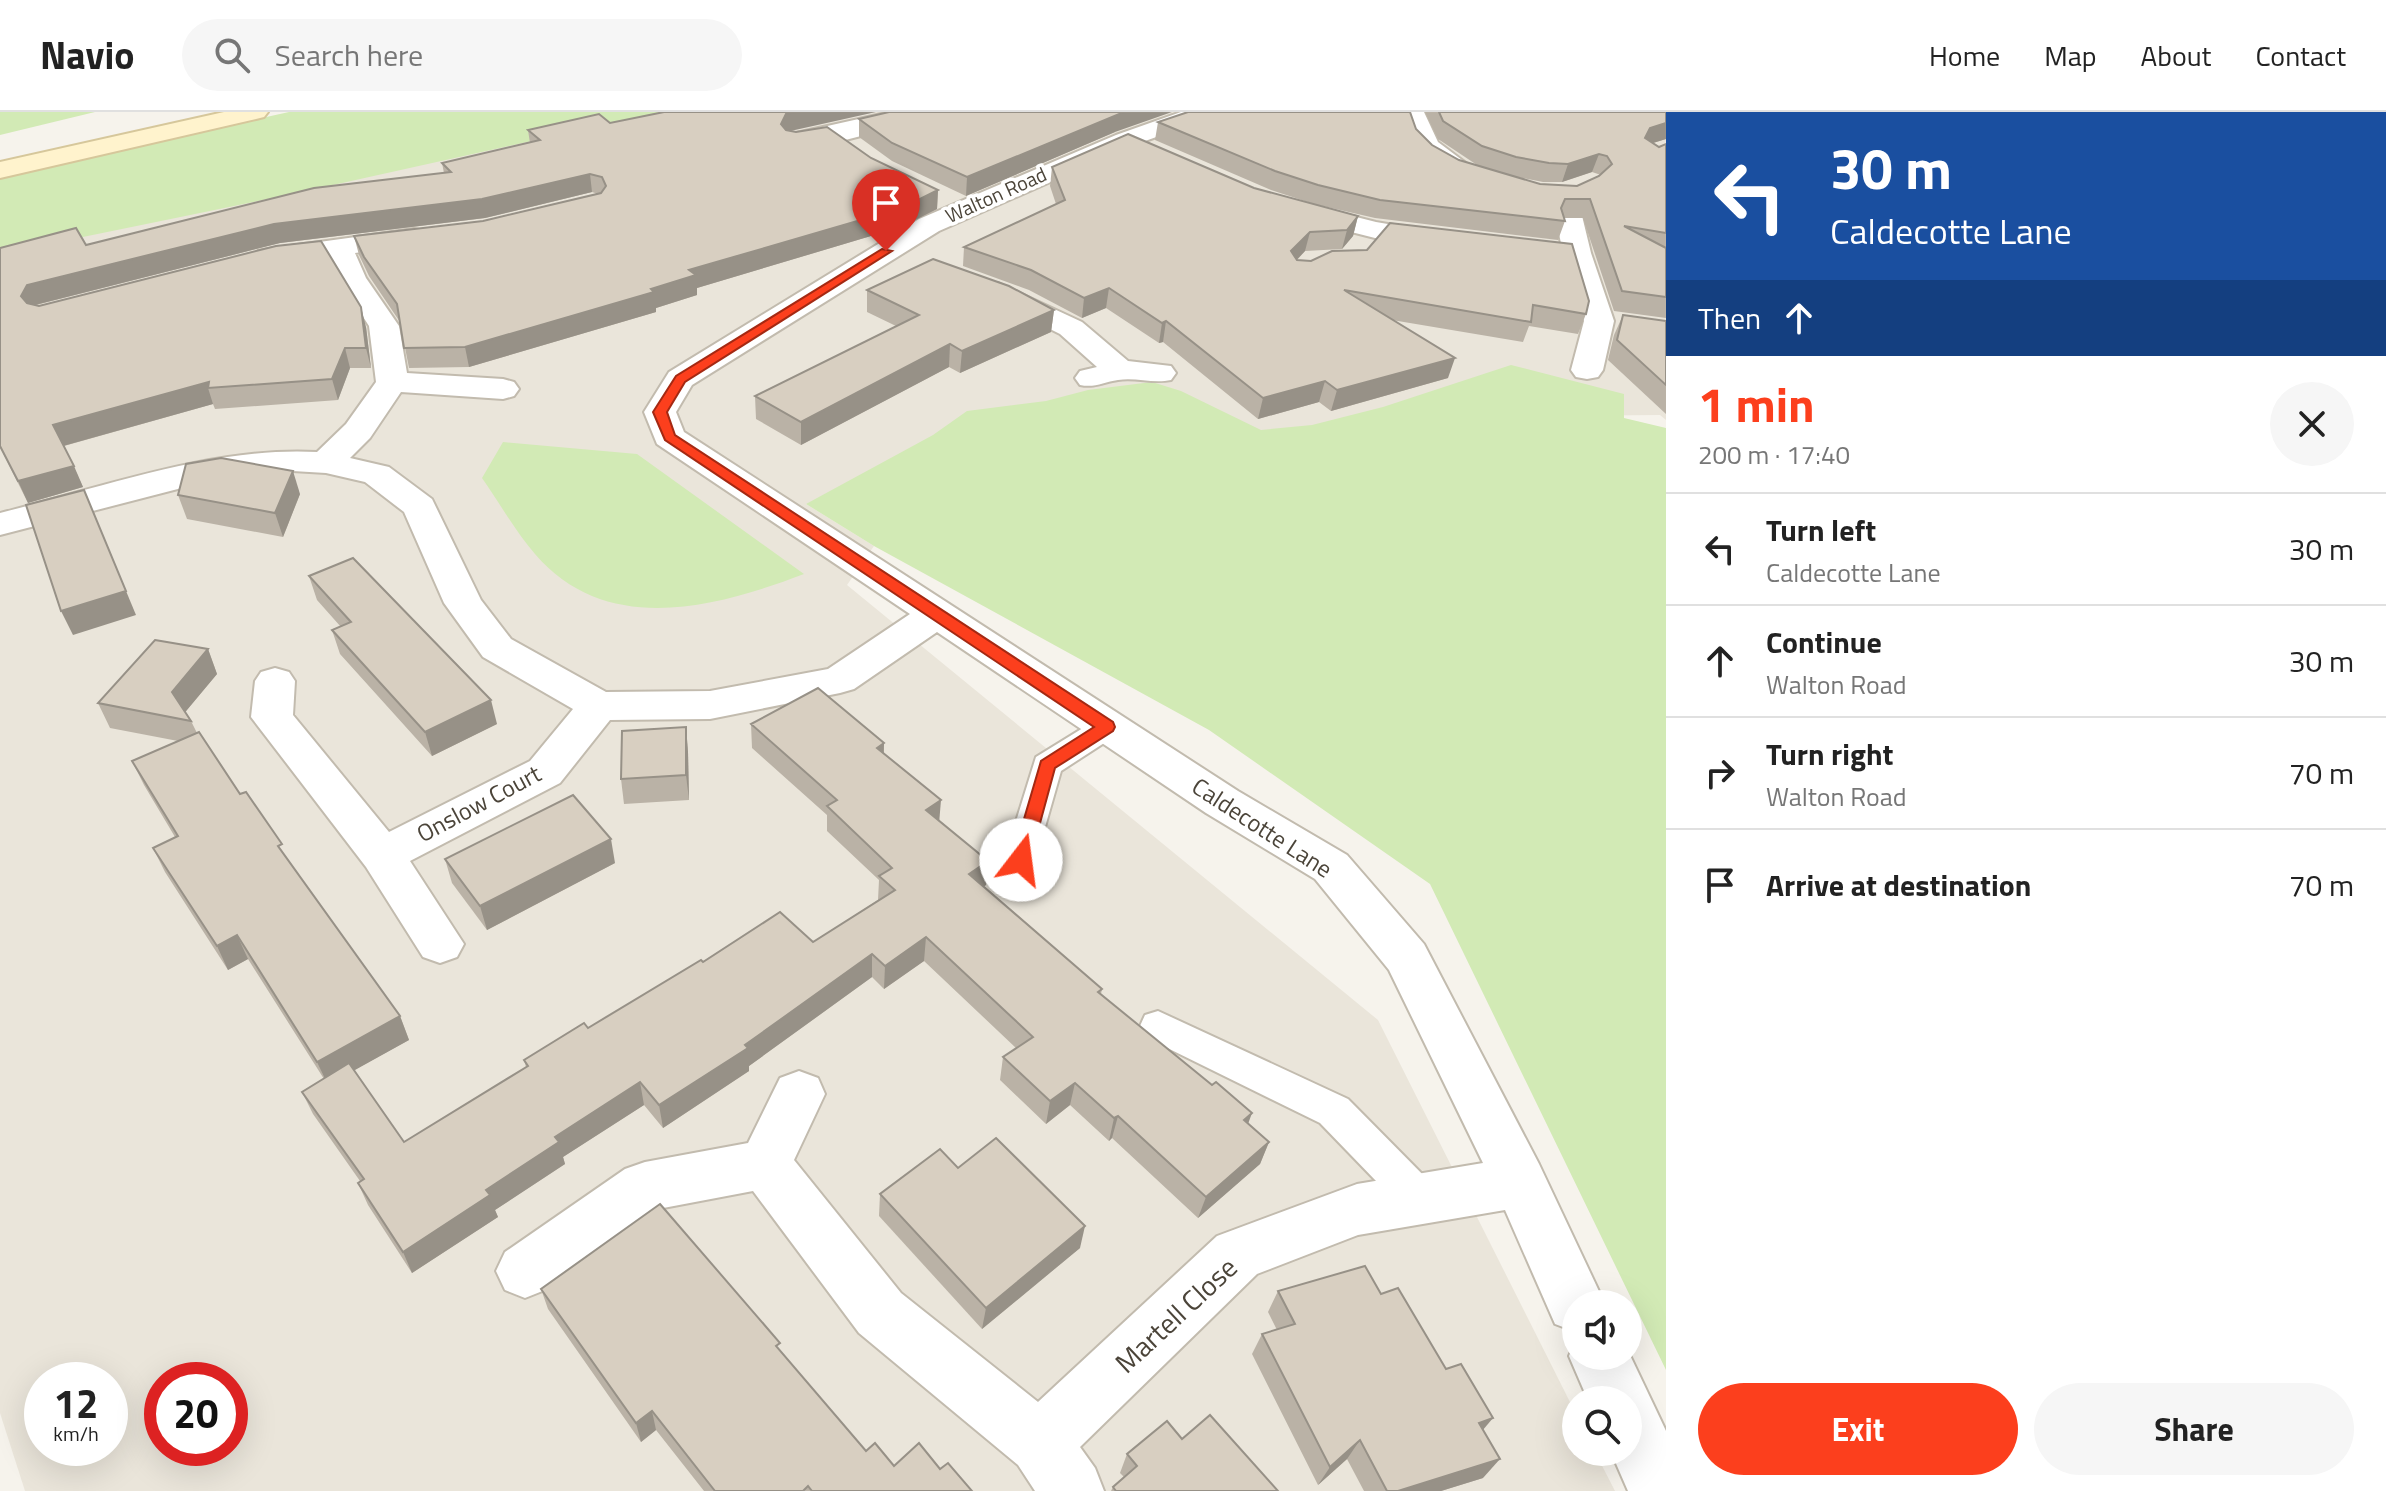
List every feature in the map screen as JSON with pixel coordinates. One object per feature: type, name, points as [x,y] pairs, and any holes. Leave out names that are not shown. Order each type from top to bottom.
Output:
[{"type":"street","points":[[0,170],[256,112]]},
{"type":"street","points":[[796,140],[833,134],[918,112]]},
{"type":"street","name":"Walton Road","points":[[935,615],[669,437],[660,412],[680,379],[886,251],[949,201],[1204,112]]},
{"type":"street","points":[[1401,113],[1439,115]]},
{"type":"street","points":[[1401,113],[1434,153],[1451,165],[1490,179]]},
{"type":"street","points":[[833,134],[857,152]]},
{"type":"street","points":[[1125,140],[1164,157]]},
{"type":"street","points":[[1534,189],[1574,190],[1577,253],[1613,323],[1587,370]]},
{"type":"street","points":[[1274,201],[1367,241],[1467,244]]},
{"type":"street","points":[[236,265],[280,254],[441,234]]},
{"type":"street","points":[[326,463],[358,431],[392,382],[384,326],[352,278],[337,246]]},
{"type":"street","points":[[1545,250],[1577,253]]},
{"type":"street","points":[[886,251],[915,262]]},
{"type":"street","points":[[974,283],[1018,299],[1071,328],[1119,370]]},
{"type":"street","points":[[1084,380],[1119,370],[1160,373]]},
{"type":"street","points":[[392,382],[503,389]]},
{"type":"street","points":[[0,524],[200,473],[276,460],[326,463],[377,474],[419,507],[463,603],[497,648],[599,706],[710,705],[840,680],[935,615]]},
{"type":"street","name":"Caldecotte Lane","points":[[935,615],[1331,867],[1407,958],[1520,1182],[1570,1290]]},
{"type":"street","points":[[275,681],[272,717],[382,855],[440,944]]},
{"type":"street","name":"Onslow Court","points":[[382,855],[545,772],[599,706]]},
{"type":"street","points":[[765,1164],[799,1094]]},
{"type":"street","points":[[525,1271],[645,1187],[765,1164]]},
{"type":"street","points":[[765,1164],[880,1313],[1040,1443],[1072,1491]]},
{"type":"street","name":"Martell Close","points":[[1040,1443],[1237,1255],[1357,1210],[1520,1182]]},
{"type":"street","points":[[1642,1450],[1661,1491]]},
{"type":"lane","points":[[1021,860],[1047,765],[1107,727]]},
{"type":"lane","points":[[1158,1026],[1334,1111],[1420,1199]]},
{"type":"shaded area","points":[[632,112],[1666,112],[1666,420],[1660,415],[1450,417],[806,504],[874,546],[847,585],[1378,1020],[1562,1386],[1562,1466],[1602,1466],[1615,1491],[25,1491],[0,1413],[0,243]]},
{"type":"green space","points":[[0,112],[95,112],[0,135]]},
{"type":"green space","points":[[289,112],[662,112],[297,193],[0,254],[0,176]]},
{"type":"green space","points":[[1511,365],[1624,394],[1624,418],[1666,428],[1666,1370],[1642,1321],[1642,1290],[1627,1290],[1430,884],[1209,730],[874,546],[806,504],[933,435],[967,411],[1046,401],[1088,390],[1152,382],[1181,391],[1261,430],[1312,425],[1383,407]]},
{"type":"green space","points":[[503,442],[637,454],[804,574],[734,597],[663,608],[628,606],[594,597],[563,580],[535,554],[482,478]]},
{"type":"building","points":[[664,112],[796,112],[786,114],[781,124],[786,130],[796,132],[827,127],[871,158],[938,190],[902,208],[689,270],[696,275],[651,289],[654,292],[465,347],[404,348],[397,304],[364,257],[354,236],[483,221],[601,193],[606,186],[602,177],[590,174],[482,199],[274,224],[27,285],[21,296],[27,303],[39,306],[276,246],[321,241],[361,307],[366,348],[345,348],[332,379],[208,388],[209,382],[53,425],[74,466],[18,481],[0,446],[0,248],[76,228],[86,245],[314,188],[451,172],[442,163],[540,140],[528,130],[599,114],[610,123]]},
{"type":"building","points":[[889,112],[1124,112],[967,177],[892,143],[859,119]]},
{"type":"building","points":[[1188,112],[1410,112],[1416,129],[1432,145],[1459,160],[1540,184],[1577,186],[1599,176],[1612,164],[1607,156],[1599,154],[1568,164],[1516,157],[1482,146],[1443,121],[1439,112],[1666,112],[1666,123],[1650,128],[1645,138],[1659,147],[1666,144],[1666,233],[1624,226],[1666,248],[1666,297],[1622,291],[1590,199],[1565,199],[1561,208],[1565,221],[1380,200],[1275,171],[1158,122]]},
{"type":"building","points":[[1128,134],[1254,188],[1358,216],[1347,230],[1310,232],[1291,251],[1297,260],[1311,261],[1332,251],[1367,250],[1390,223],[1572,244],[1589,301],[1586,314],[1533,305],[1531,322],[1344,290],[1455,358],[1337,390],[1325,381],[1263,398],[1166,321],[1162,323],[1109,288],[1084,298],[1031,270],[964,247],[1065,200],[1052,167]]},
{"type":"building","points":[[933,259],[1009,286],[1054,310],[962,351],[950,344],[801,422],[755,396],[919,315],[867,290]]},
{"type":"building","points":[[1623,315],[1666,321],[1666,385],[1617,340]]},
{"type":"building","points":[[221,458],[293,471],[275,513],[178,495],[186,464]]},
{"type":"building","points":[[84,490],[126,591],[61,611],[26,505]]},
{"type":"building","points":[[353,558],[491,700],[425,732],[332,630],[351,622],[309,576]]},
{"type":"building","points":[[155,640],[208,649],[172,692],[191,721],[98,703]]},
{"type":"building","points":[[818,688],[884,743],[877,748],[941,800],[926,810],[988,861],[969,874],[1102,989],[1098,992],[1212,1085],[1216,1082],[1252,1113],[1244,1120],[1269,1142],[1206,1197],[1118,1116],[1114,1118],[1075,1083],[1050,1101],[1003,1057],[1033,1037],[926,937],[885,966],[872,954],[745,1045],[748,1048],[659,1105],[640,1082],[555,1137],[559,1142],[486,1190],[490,1195],[403,1252],[358,1183],[364,1179],[302,1092],[349,1063],[404,1142],[528,1066],[524,1060],[584,1023],[588,1028],[701,960],[703,962],[780,912],[813,942],[895,890],[879,876],[892,868],[827,806],[837,800],[751,724]]},
{"type":"building","points":[[686,727],[686,775],[621,779],[622,731]]},
{"type":"building","points":[[199,732],[240,794],[246,792],[282,844],[278,846],[400,1016],[317,1062],[237,935],[217,946],[153,848],[178,836],[132,761]]},
{"type":"building","points":[[573,795],[611,839],[480,906],[445,859]]},
{"type":"building","points":[[996,1138],[1085,1226],[986,1308],[880,1194],[940,1149],[958,1168]]},
{"type":"building","points":[[660,1204],[780,1343],[776,1346],[866,1451],[875,1443],[894,1466],[919,1443],[940,1469],[948,1463],[972,1491],[812,1491],[808,1486],[803,1491],[715,1491],[652,1411],[636,1423],[541,1289]]},
{"type":"building","points":[[1365,1266],[1381,1294],[1398,1288],[1446,1369],[1461,1364],[1493,1418],[1479,1423],[1500,1459],[1398,1491],[1387,1491],[1360,1440],[1330,1467],[1262,1334],[1295,1324],[1278,1291]]},
{"type":"building","points":[[1210,1415],[1278,1491],[1116,1491],[1113,1487],[1137,1466],[1127,1454],[1167,1421],[1182,1439]]},
{"type":"route","points":[[886,251],[680,379],[660,412],[669,437],[1107,727],[1047,765],[1021,860]]}]
